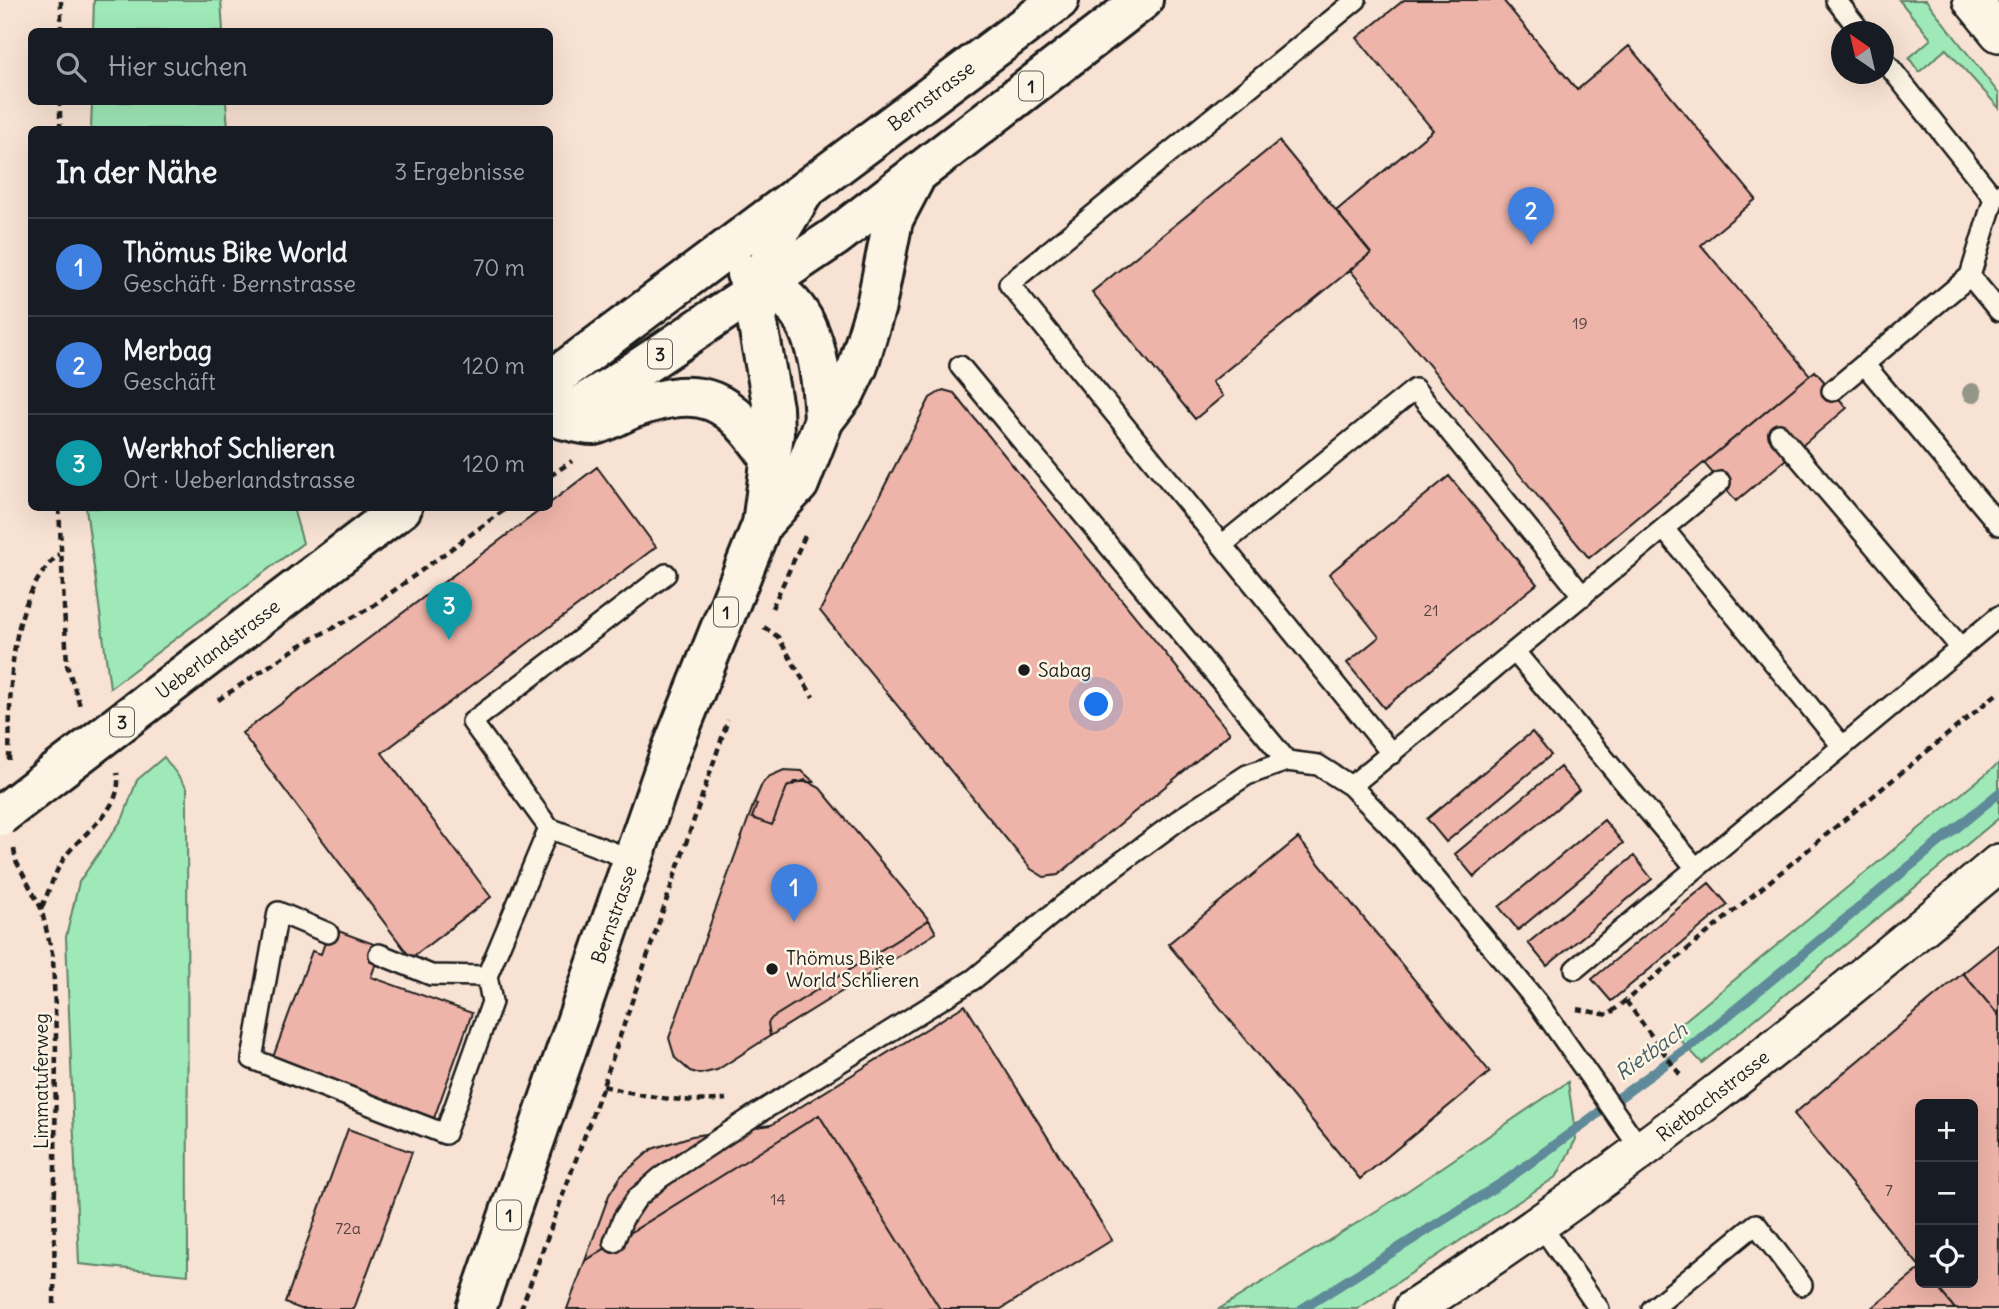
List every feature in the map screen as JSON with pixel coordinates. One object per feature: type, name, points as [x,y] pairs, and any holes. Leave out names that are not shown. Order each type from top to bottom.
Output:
[{"type":"main road","name":"Bernstrasse","points":[[700,267],[1059,0]]},
{"type":"main road","name":"Bernstrasse","points":[[765,285],[835,237],[1143,0]]},
{"type":"main road","name":"Bernstrasse","points":[[762,524],[799,484],[824,419],[845,393],[858,366],[876,306],[892,220],[919,172]]},
{"type":"main road","name":"Bernstrasse","points":[[476,1309],[690,700],[762,524],[771,458],[773,408],[757,320],[774,242],[803,193]]},
{"type":"main road","name":"Bernstrasse","points":[[700,267],[734,267],[791,302],[803,319],[822,382],[824,419]]},
{"type":"main road","name":"3","points":[[553,380],[700,267]]},
{"type":"main road","name":"3","points":[[553,410],[581,405],[765,285]]},
{"type":"main road","points":[[553,418],[593,425],[659,400],[691,395],[707,398],[741,421],[771,458]]},
{"type":"main road","name":"Ueberlandstrasse","points":[[0,816],[398,511]]},
{"type":"street","points":[[1972,0],[1999,33]]},
{"type":"street","name":"Rietbachstrasse","points":[[1413,1309],[1540,1224],[1632,1137],[1868,974],[1999,863]]},
{"type":"lane","points":[[1356,0],[1009,284],[1392,754]]},
{"type":"lane","points":[[1836,0],[1852,21]]},
{"type":"lane","points":[[1832,391],[1970,276],[1996,196],[1894,72]]},
{"type":"lane","points":[[1970,276],[1999,311]]},
{"type":"lane","points":[[1864,364],[1999,525]]},
{"type":"lane","points":[[960,366],[1287,761]]},
{"type":"lane","points":[[1222,545],[1415,388],[1583,596]]},
{"type":"lane","points":[[1779,434],[1961,648]]},
{"type":"lane","points":[[1352,786],[1720,482]]},
{"type":"lane","points":[[1664,529],[1842,747]]},
{"type":"lane","points":[[633,860],[549,828],[472,722],[666,574]]},
{"type":"lane","points":[[1575,969],[1999,616]]},
{"type":"lane","points":[[1515,652],[1696,868]]},
{"type":"lane","points":[[614,1242],[623,1219],[637,1198],[660,1178],[752,1117],[974,979],[1062,906],[1184,816],[1247,775],[1287,761],[1318,765],[1352,786],[1399,835],[1552,1022],[1632,1137]]},
{"type":"lane","points":[[328,933],[278,912],[252,1059],[445,1134],[492,1002],[487,976],[549,828]]},
{"type":"lane","points":[[379,954],[431,975],[487,976]]},
{"type":"lane","points":[[1540,1224],[1599,1309]]},
{"type":"lane","points":[[1652,1309],[1756,1224],[1802,1285]]},
{"type":"path","points":[[61,0],[61,28]]},
{"type":"path","points":[[60,105],[60,126]]},
{"type":"path","points":[[60,511],[59,554],[66,665],[82,713]]},
{"type":"path","points":[[209,706],[301,645],[370,608],[503,511]]},
{"type":"path","points":[[759,639],[808,529]]},
{"type":"path","points":[[9,756],[15,653],[25,600],[43,569],[59,554]]},
{"type":"path","points":[[764,627],[778,637],[813,697]]},
{"type":"path","points":[[1552,1022],[1572,1008],[1608,1015],[1999,692]]},
{"type":"path","points":[[521,1309],[603,1086],[730,713]]},
{"type":"path","points":[[41,908],[64,858],[110,807],[120,787],[116,767],[106,775]]},
{"type":"path","name":"Limmatuferweg","points":[[16,861],[41,908],[53,957],[56,1036],[54,1309]]},
{"type":"path","points":[[1626,1001],[1679,1073]]},
{"type":"path","points":[[603,1086],[652,1098],[701,1102],[740,1098],[752,1117]]},
{"type":"green space","points":[[94,0],[221,0],[223,28],[93,28]]},
{"type":"green space","points":[[1899,0],[1926,0],[1999,94],[1999,108],[1946,49],[1919,72],[1909,58],[1931,39]]},
{"type":"green space","points":[[92,105],[226,105],[228,126],[91,126]]},
{"type":"green space","points":[[86,511],[294,511],[303,543],[110,688]]},
{"type":"green space","points":[[164,757],[187,788],[188,1275],[79,1264],[66,937],[79,882],[123,818],[137,780]]},
{"type":"green space","points":[[1999,763],[1999,818],[1702,1063],[1672,1031]]},
{"type":"green space","points":[[1568,1082],[1576,1139],[1557,1176],[1362,1306],[1357,1309],[1219,1309],[1397,1198]]},
{"type":"building","points":[[1404,0],[1503,0],[1577,90],[1629,46],[1756,199],[1701,245],[1810,375],[1589,558],[1350,270],[1371,253],[1336,211],[1433,130],[1357,38]]},
{"type":"building","points":[[1279,141],[1371,253],[1212,382],[1223,396],[1195,419],[1092,292]]},
{"type":"building","points":[[1815,371],[1847,408],[1736,501],[1704,463]]},
{"type":"building","name":"Sabag","points":[[943,390],[954,393],[1230,733],[1058,875],[1044,877],[1031,869],[820,611],[930,398]]},
{"type":"building","points":[[597,467],[656,547],[382,753],[491,897],[411,958],[242,733],[539,511],[553,511],[553,501]]},
{"type":"building","points":[[1449,476],[1537,584],[1384,708],[1347,663],[1379,637],[1329,574]]},
{"type":"building","points":[[1532,732],[1551,755],[1446,842],[1427,819]]},
{"type":"building","points":[[1560,767],[1579,790],[1474,877],[1455,854]]},
{"type":"building","points":[[784,770],[802,771],[814,782],[795,782],[787,787],[772,825],[752,818],[757,804],[754,803],[762,784],[768,777]]},
{"type":"building","name":"Thömus Bike World Schlieren","points":[[805,780],[820,788],[929,920],[772,1018],[768,1023],[770,1036],[717,1070],[700,1074],[690,1071],[675,1058],[669,1038],[754,803],[757,804],[752,818],[772,825],[787,787]]},
{"type":"building","points":[[1604,820],[1623,843],[1518,930],[1499,907]]},
{"type":"building","points":[[1298,838],[1490,1072],[1360,1179],[1168,944]]},
{"type":"building","points":[[1634,856],[1652,879],[1547,966],[1528,943]]},
{"type":"building","points":[[1709,883],[1728,905],[1611,1001],[1592,979]]},
{"type":"building","points":[[929,920],[936,933],[770,1036],[768,1023],[772,1018]]},
{"type":"building","points":[[330,928],[382,947],[371,977],[472,1013],[434,1118],[272,1060],[312,951],[321,954]]},
{"type":"building","points":[[1999,944],[1999,1016],[1963,973]]},
{"type":"building","points":[[1963,973],[1999,1016],[1999,1309],[1955,1309],[1938,1288],[1978,1288],[1978,1099],[1915,1099],[1915,1261],[1794,1114]]},
{"type":"building","points":[[965,1005],[1112,1240],[1001,1309],[940,1309],[819,1115],[585,1261],[609,1195],[621,1176],[652,1149],[692,1136],[771,1125]]},
{"type":"building","points":[[819,1115],[940,1309],[567,1309],[585,1261]]},
{"type":"building","points":[[348,1129],[412,1152],[354,1309],[301,1309],[285,1303]]},
{"type":"building","points":[[1915,1273],[1915,1288],[1938,1288],[1955,1309],[1871,1309]]},
{"type":"waterway","name":"Rietbach","points":[[1302,1309],[1505,1181],[1697,1041],[1999,793]]},
{"type":"place","name":"Merbag","points":[[1531,245]]},
{"type":"place","name":"Werkhof Schlieren","points":[[449,640]]},
{"type":"place","name":"Sabag","points":[[1024,670]]},
{"type":"place","name":"Thömus Bike World","points":[[794,922]]},
{"type":"place","name":"Thömus Bike World Schlieren","points":[[772,969]]}]
